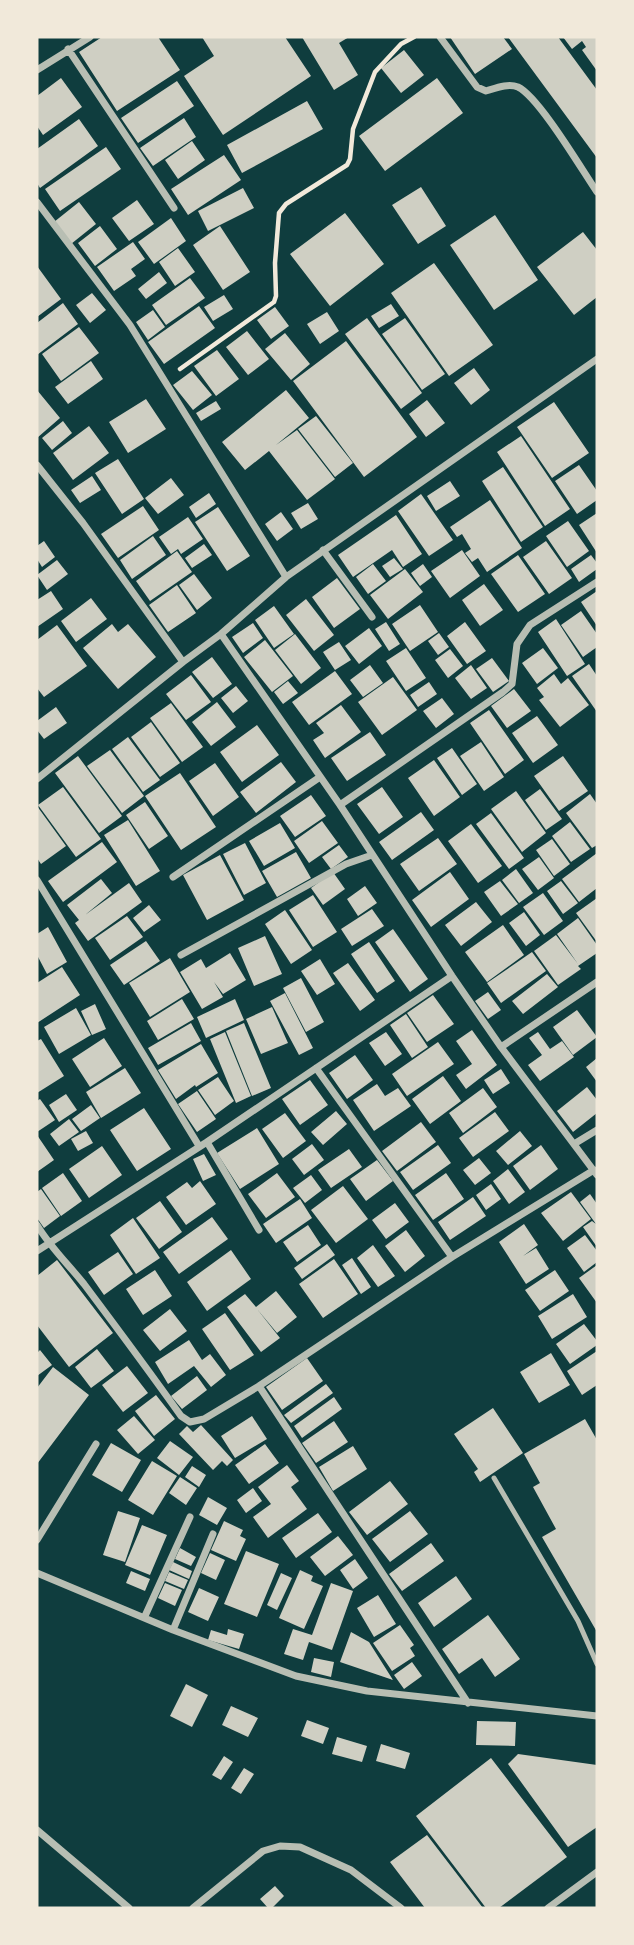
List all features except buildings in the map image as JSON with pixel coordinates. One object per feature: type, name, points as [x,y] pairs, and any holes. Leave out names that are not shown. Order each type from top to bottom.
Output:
[{"type":"street","points":[[37,70],[90,37]]},
{"type":"street","points":[[440,37],[477,87],[486,91],[515,85],[526,92],[547,117],[597,192]]},
{"type":"street","points":[[68,49],[174,208]]},
{"type":"street","points":[[37,202],[130,325],[286,578]]},
{"type":"street","points":[[37,779],[323,550],[597,359]]},
{"type":"street","points":[[37,465],[83,523],[183,662]]},
{"type":"street","points":[[323,550],[372,617]]},
{"type":"street","points":[[340,805],[503,692],[512,684],[517,644],[530,625],[597,582]]},
{"type":"street","points":[[37,1225],[47,1243],[71,1269],[138,1355],[180,1416],[190,1422],[204,1419],[259,1386],[452,1257],[596,1172],[501,1047],[340,805],[221,634]]},
{"type":"street","points":[[173,877],[320,777]]},
{"type":"street","points":[[181,955],[346,864],[372,855]]},
{"type":"street","points":[[37,880],[259,1230]]},
{"type":"street","points":[[37,1251],[203,1144],[452,976]]},
{"type":"street","points":[[501,1047],[597,982]]},
{"type":"street","points":[[316,1068],[452,1257]]},
{"type":"street","points":[[574,1144],[597,1130]]},
{"type":"street","points":[[259,1386],[468,1703]]},
{"type":"street","points":[[37,1540],[96,1444]]},
{"type":"street","points":[[145,1616],[190,1517]]},
{"type":"street","points":[[173,1630],[213,1534]]},
{"type":"street","points":[[37,1573],[173,1630],[296,1676],[367,1691],[597,1716]]},
{"type":"street","points":[[37,1830],[129,1908]]},
{"type":"street","points":[[193,1908],[263,1851],[280,1846],[300,1847],[351,1870],[401,1908]]},
{"type":"street","points":[[548,1908],[597,1872]]},
{"type":"lane","points":[[494,1478],[578,1621],[597,1664]]},
{"type":"path","points":[[165,380],[274,302],[279,213],[286,204],[347,165],[353,128],[375,72],[401,44],[414,37]]}]
